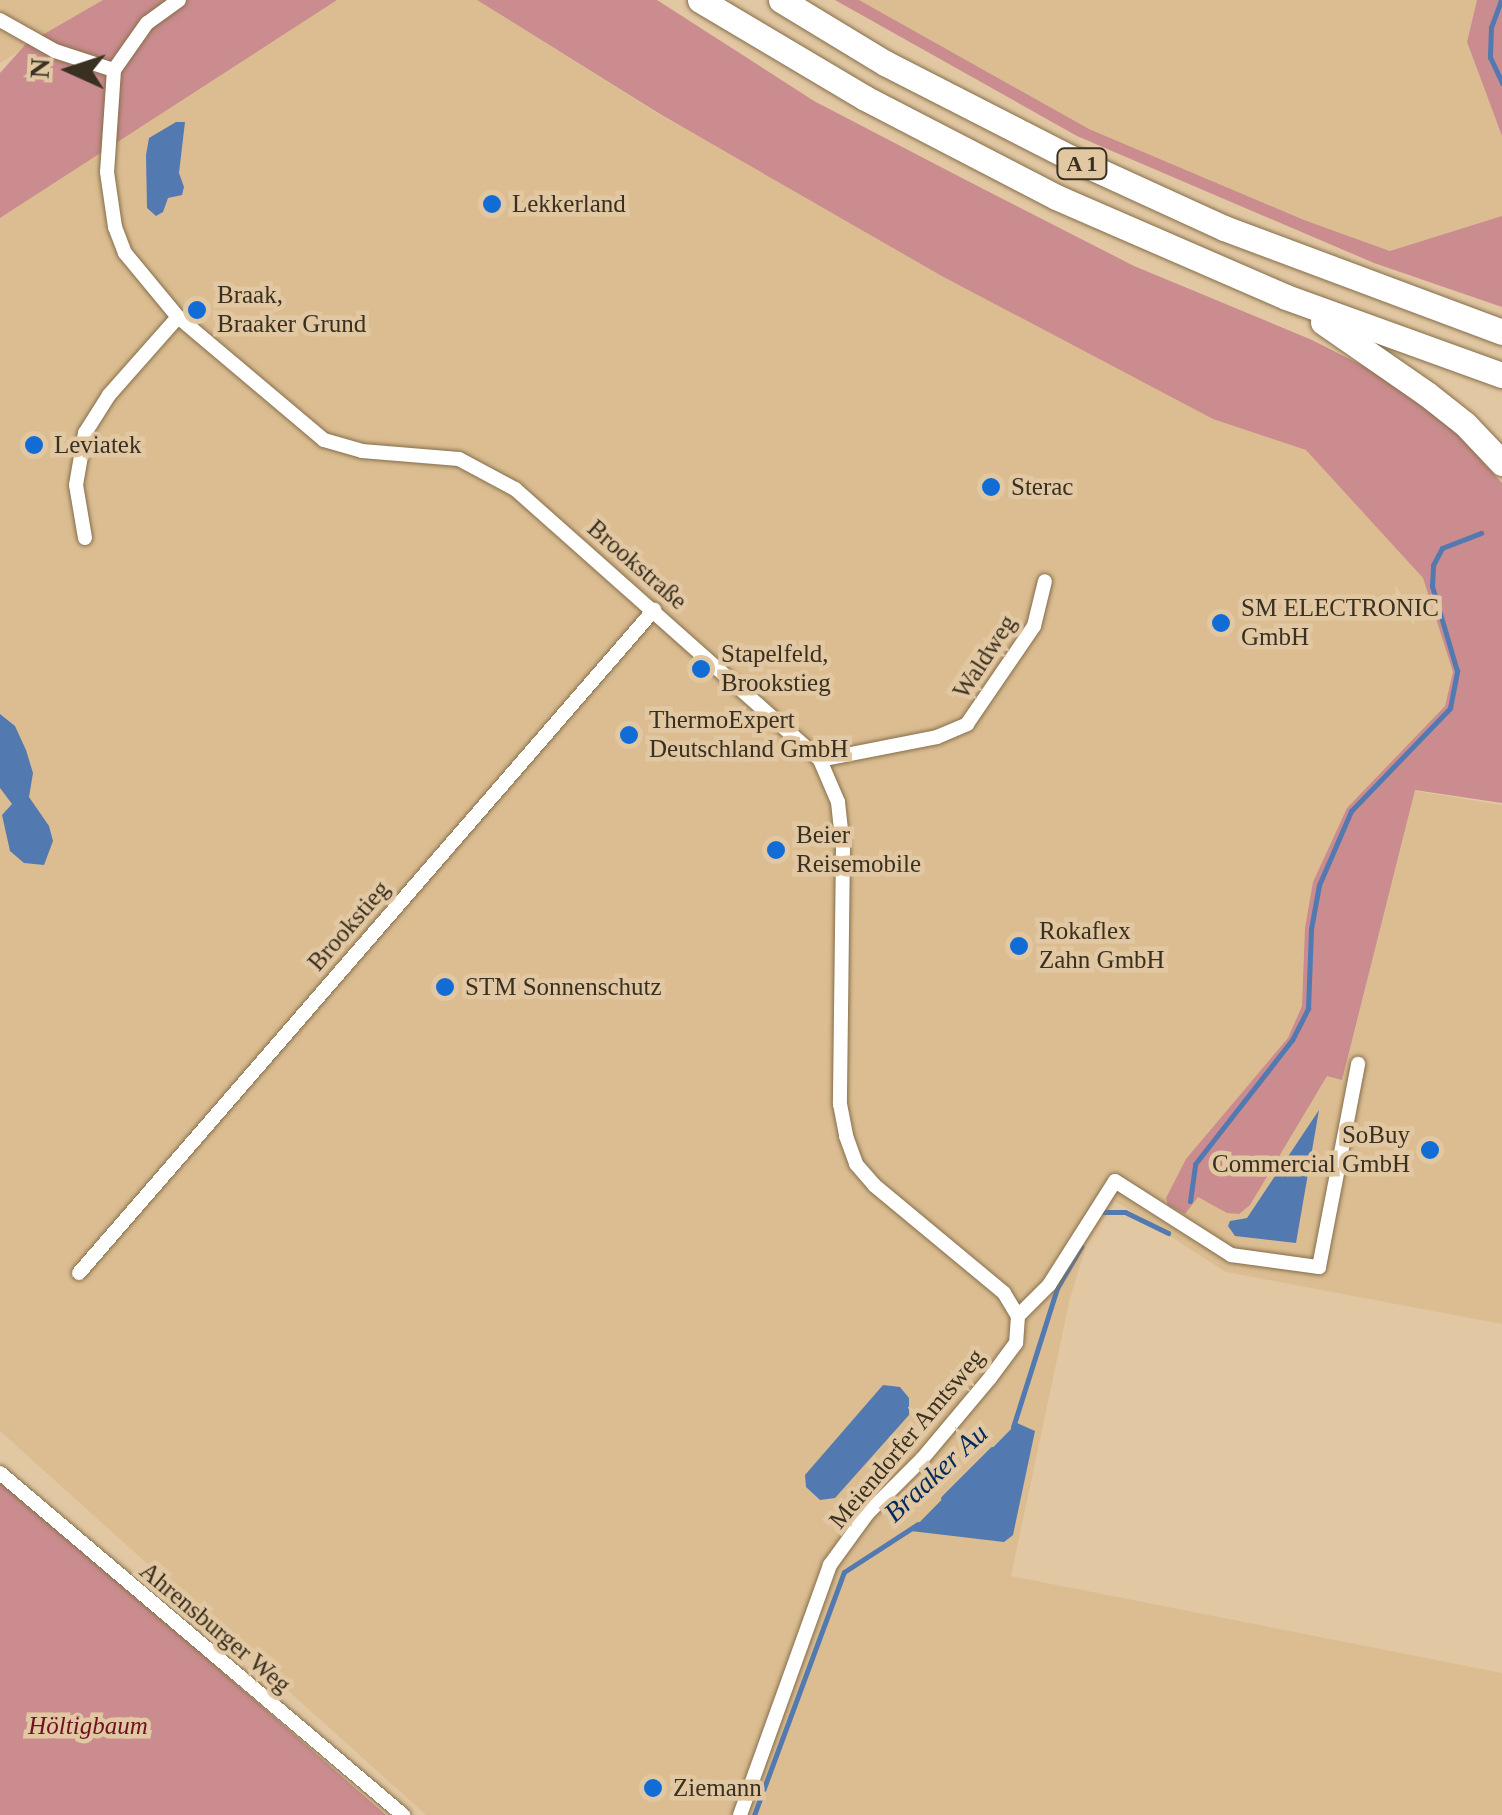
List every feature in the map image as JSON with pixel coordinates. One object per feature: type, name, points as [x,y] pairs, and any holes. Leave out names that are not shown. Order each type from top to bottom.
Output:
[{"type":"highway","name":"A 1","points":[[700,0],[864,98],[1056,196],[1286,297],[1502,375]]},
{"type":"highway","name":"A 1","points":[[781,0],[884,63],[1070,158],[1224,228],[1502,332]]},
{"type":"highway","points":[[1286,297],[1427,394],[1465,424],[1502,464]]},
{"type":"street","points":[[0,20],[55,51],[114,70],[147,23],[179,0]]},
{"type":"street","name":"Brookstraße","points":[[114,70],[106,172],[114,227],[139,274],[178,317],[324,440],[362,451],[459,459],[498,477],[654,610],[820,760],[838,802],[843,848],[840,1104],[846,1136],[856,1164],[874,1185],[1004,1293],[1018,1316]]},
{"type":"street","points":[[86,538],[76,485],[85,433],[108,395],[178,317]]},
{"type":"street","name":"Waldweg","points":[[820,760],[937,737],[967,724],[1034,626],[1045,582]]},
{"type":"street","name":"Brookstieg","points":[[79,1272],[654,610]]},
{"type":"street","name":"Meiendorfer Amtsweg","points":[[740,1815],[830,1565],[868,1514],[990,1378],[1016,1343],[1018,1316],[1049,1284],[1115,1181],[1231,1255],[1319,1267],[1358,1064]]},
{"type":"street","name":"Ahrensburger Weg","points":[[0,1473],[403,1815]]},
{"type":"shaded area","points":[[0,0],[103,0],[0,63]]},
{"type":"shaded area","points":[[337,0],[477,0],[660,115],[1213,419],[1306,450],[1423,578],[1453,672],[1445,706],[1372,784],[1502,805],[1502,1324],[1226,1272],[1115,1201],[1087,1243],[1070,1298],[1011,1576],[1502,1673],[1502,1815],[426,1815],[0,1431],[0,218]]},
{"type":"shaded area","points":[[859,0],[1477,0],[1467,42],[1502,136],[1502,216],[1391,251],[1304,220],[1089,129]]},
{"type":"green space","points":[[103,0],[337,0],[0,218],[0,73],[25,45]]},
{"type":"green space","points":[[477,0],[657,0],[814,101],[960,177],[1134,266],[1312,340],[1377,373],[1451,427],[1502,483],[1502,803],[1415,790],[1342,1080],[1327,1076],[1250,1205],[1239,1214],[1227,1213],[1198,1197],[1185,1214],[1168,1205],[1166,1198],[1186,1159],[1288,1038],[1302,1006],[1305,928],[1313,882],[1347,808],[1445,706],[1453,672],[1423,578],[1306,450],[1213,419],[940,275],[660,114]]},
{"type":"green space","points":[[835,0],[859,0],[1089,129],[1304,220],[1390,251],[1502,216],[1502,307],[1374,263],[1077,136]]},
{"type":"green space","points":[[1477,0],[1502,0],[1502,136],[1467,42]]},
{"type":"green space","name":"Höltigbaum","points":[[0,1477],[386,1815],[0,1815]]},
{"type":"water","points":[[176,122],[185,122],[179,173],[184,187],[182,195],[168,198],[163,212],[156,216],[147,208],[149,138]]},
{"type":"water","points":[[0,714],[15,726],[26,750],[33,773],[29,797],[49,826],[53,841],[44,865],[24,863],[10,851],[2,815],[12,804],[0,788]]},
{"type":"water","points":[[1319,1110],[1296,1243],[1235,1236],[1228,1226],[1230,1221],[1247,1218]]},
{"type":"water","points":[[883,1385],[900,1387],[909,1398],[909,1415],[835,1498],[820,1500],[806,1487],[805,1475]]},
{"type":"water","points":[[1017,1423],[1035,1431],[1013,1535],[1004,1542],[911,1531]]},
{"type":"waterway","name":"Braaker Au","points":[[1501,0],[1491,27],[1490,57],[1502,83]]},
{"type":"waterway","name":"Braaker Au","points":[[1190,1201],[1195,1164],[1292,1040],[1308,1008],[1311,929],[1319,885],[1351,811],[1450,708],[1457,671],[1432,586],[1433,565],[1442,548],[1481,533]]},
{"type":"waterway","name":"Braaker Au","points":[[1102,1212],[1125,1212],[1168,1233]]},
{"type":"waterway","name":"Braaker Au","points":[[1013,1427],[1057,1288],[1081,1247]]},
{"type":"waterway","name":"Braaker Au","points":[[943,1498],[992,1449]]},
{"type":"waterway","name":"Braaker Au","points":[[754,1815],[844,1572],[918,1524]]},
{"type":"place","name":"Lekkerland","points":[[492,204]]},
{"type":"place","name":"Braak, Braaker Grund","points":[[197,310]]},
{"type":"place","name":"Leviatek","points":[[34,445]]},
{"type":"place","name":"Sterac","points":[[991,487]]},
{"type":"place","name":"SM ELECTRONIC GmbH","points":[[1221,623]]},
{"type":"place","name":"Stapelfeld, Brookstieg","points":[[701,669]]},
{"type":"place","name":"ThermoExpert Deutschland GmbH","points":[[629,735]]},
{"type":"place","name":"Beier Reisemobile","points":[[776,850]]},
{"type":"place","name":"Rokaflex Zahn GmbH","points":[[1019,946]]},
{"type":"place","name":"STM Sonnenschutz","points":[[445,987]]},
{"type":"place","name":"SoBuy Commercial GmbH","points":[[1430,1150]]},
{"type":"place","name":"Ziemann","points":[[653,1788]]}]
